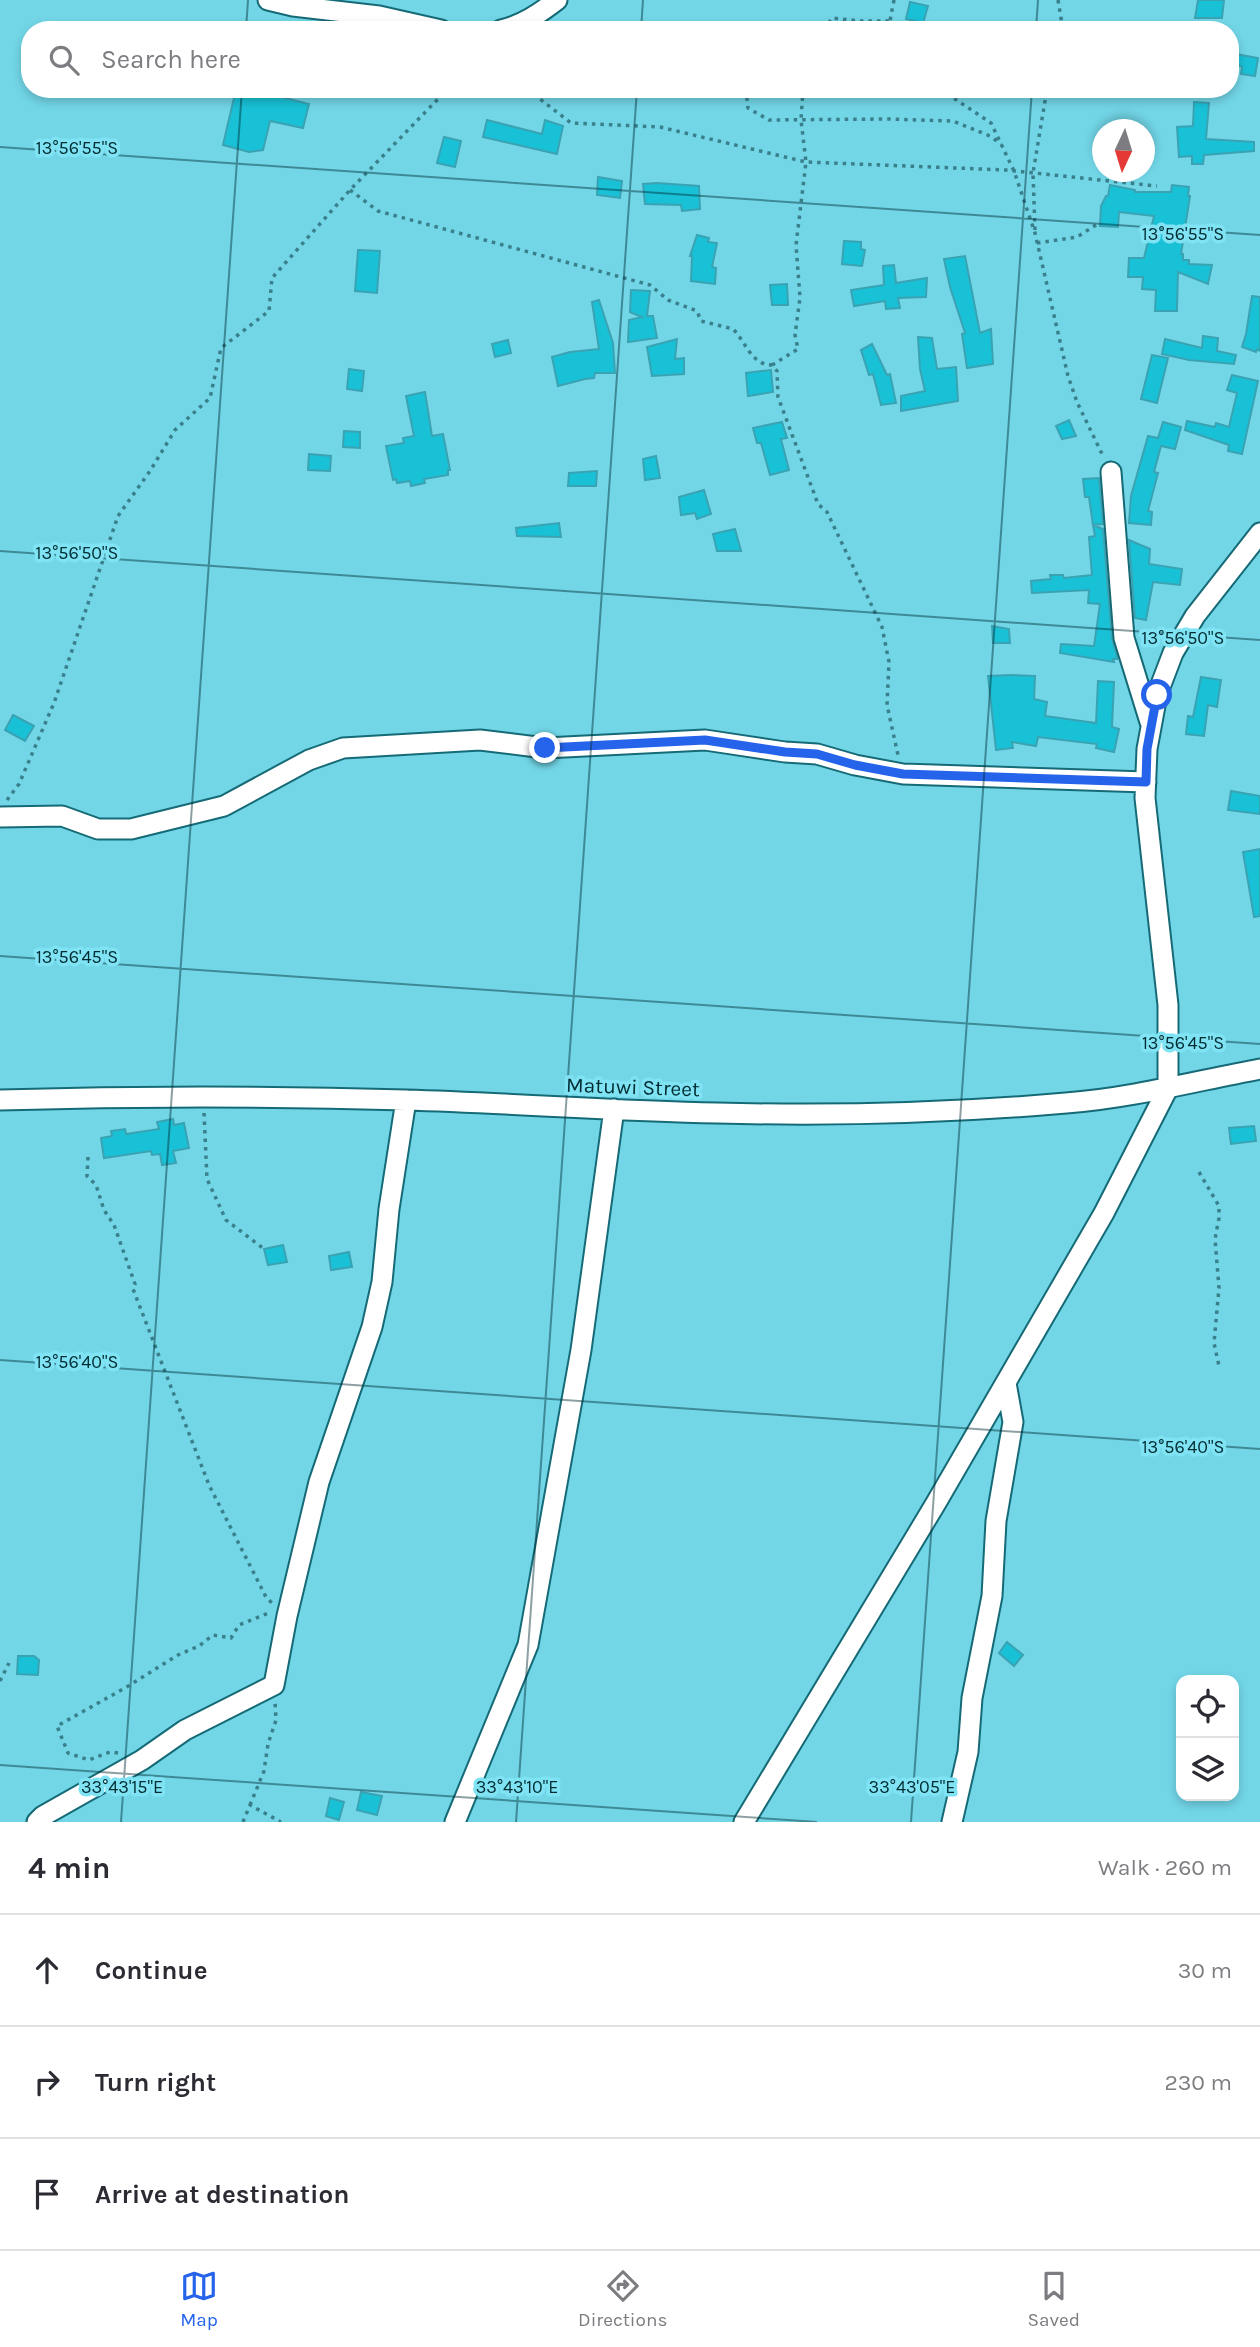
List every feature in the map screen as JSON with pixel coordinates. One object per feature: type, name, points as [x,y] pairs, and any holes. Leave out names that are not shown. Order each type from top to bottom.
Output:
[{"type":"street","points":[[268,0],[401,21]]},
{"type":"street","points":[[525,21],[557,0]]},
{"type":"street","points":[[1111,472],[1124,638],[1151,727]]},
{"type":"street","points":[[744,1822],[1006,1383],[1104,1213],[1168,1087],[1168,1005],[1145,799],[1147,749],[1157,695],[1173,653],[1195,616],[1260,533]]},
{"type":"street","points":[[3,809],[62,816],[98,829],[131,829],[224,806],[309,760],[343,748],[480,740],[545,748],[705,740],[817,754],[855,765],[903,774],[1146,782]]},
{"type":"street","name":"Matuwi Street","points":[[0,1100],[204,1097],[405,1100],[799,1114],[964,1110],[1070,1103],[1260,1069]]},
{"type":"street","points":[[37,1822],[43,1816],[142,1760],[185,1730],[274,1685],[287,1616],[319,1482],[372,1326],[382,1282],[389,1209],[405,1100]]},
{"type":"street","points":[[455,1822],[528,1645],[581,1350],[614,1109]]},
{"type":"street","points":[[952,1822],[968,1752],[972,1698],[992,1596],[996,1521],[1013,1422],[1006,1383]]},
{"type":"path","points":[[830,21],[832,18],[890,21],[894,0]]},
{"type":"path","points":[[1058,0],[1062,21]]},
{"type":"path","points":[[3,809],[19,784],[54,703],[118,516],[175,430],[210,398],[221,348],[269,311],[272,278],[350,190],[440,98]]},
{"type":"path","points":[[538,98],[570,123],[660,127],[806,162],[1014,171],[1157,186]]},
{"type":"path","points":[[747,98],[748,108],[769,120],[953,121],[990,136],[1002,145]]},
{"type":"path","points":[[350,190],[377,211],[650,285],[668,300],[697,310],[701,321],[733,329],[756,362],[772,365],[798,349],[795,335],[800,298],[796,245],[806,162],[803,98]]},
{"type":"path","points":[[954,98],[992,123],[1014,171],[1035,233],[1068,376],[1077,402],[1111,472]]},
{"type":"path","points":[[1035,233],[1034,173],[1046,98]]},
{"type":"path","points":[[1037,243],[1077,237],[1096,225]]},
{"type":"path","points":[[772,365],[777,371],[778,397],[818,504],[827,512],[882,627],[889,662],[887,705],[903,774]]},
{"type":"path","points":[[204,1097],[206,1179],[226,1220],[264,1249]]},
{"type":"path","points":[[88,1157],[87,1176],[96,1185],[104,1210],[114,1225],[135,1284],[138,1301],[209,1485],[265,1597],[287,1616]]},
{"type":"path","points":[[1199,1171],[1219,1206],[1215,1239],[1219,1288],[1214,1343],[1219,1366]]},
{"type":"path","points":[[124,1753],[110,1752],[89,1760],[68,1753],[57,1726],[178,1655],[199,1646],[213,1635],[231,1638],[239,1625],[270,1612],[287,1616]]},
{"type":"path","points":[[0,1681],[9,1663]]},
{"type":"path","points":[[243,1822],[264,1771],[268,1744],[276,1720],[274,1685]]},
{"type":"path","points":[[250,1805],[281,1822]]},
{"type":"building","points":[[1198,0],[1224,0],[1222,18],[1195,18]]},
{"type":"building","points":[[910,2],[928,6],[924,21],[906,19]]},
{"type":"building","points":[[1239,55],[1258,58],[1255,76],[1241,74],[1242,67],[1239,66]]},
{"type":"building","points":[[234,98],[285,98],[309,104],[303,128],[270,121],[263,150],[249,152],[223,145]]},
{"type":"building","points":[[1194,102],[1209,103],[1206,139],[1254,142],[1254,151],[1204,155],[1203,164],[1192,164],[1192,156],[1179,157],[1177,127],[1193,126]]},
{"type":"building","points":[[487,120],[542,134],[545,120],[563,126],[557,154],[483,137]]},
{"type":"building","points":[[444,137],[461,141],[455,167],[437,163]]},
{"type":"building","points":[[598,177],[622,181],[620,198],[597,195]]},
{"type":"building","points":[[643,184],[699,186],[700,209],[682,211],[681,205],[645,204]]},
{"type":"building","points":[[1110,185],[1135,192],[1171,192],[1172,185],[1189,187],[1181,254],[1183,260],[1189,260],[1189,264],[1212,265],[1208,284],[1178,272],[1177,311],[1155,311],[1156,290],[1142,289],[1143,277],[1128,277],[1129,258],[1144,258],[1154,216],[1119,212],[1118,227],[1100,226],[1101,206],[1108,196]]},
{"type":"building","points":[[697,235],[709,238],[708,242],[717,243],[712,267],[716,268],[715,284],[691,281],[690,256]]},
{"type":"building","points":[[844,241],[861,242],[861,249],[865,250],[862,266],[842,264]]},
{"type":"building","points":[[358,250],[380,251],[377,293],[355,291]]},
{"type":"building","points":[[965,256],[980,333],[991,329],[993,364],[967,368],[962,334],[965,333],[944,259]]},
{"type":"building","points":[[894,265],[896,283],[927,278],[926,297],[898,298],[900,308],[886,309],[885,301],[854,306],[851,290],[884,285],[883,266]]},
{"type":"building","points":[[787,284],[788,305],[772,305],[770,285]]},
{"type":"building","points":[[631,290],[650,291],[647,316],[653,316],[657,338],[628,342],[629,320],[642,317],[630,312]]},
{"type":"building","points":[[1252,296],[1260,297],[1260,351],[1257,349],[1256,352],[1242,347]]},
{"type":"building","points":[[599,300],[613,343],[615,373],[595,373],[594,378],[558,386],[552,357],[599,349],[592,302]]},
{"type":"building","points":[[1203,336],[1218,338],[1217,351],[1236,355],[1234,364],[1189,360],[1162,354],[1165,339],[1202,348]]},
{"type":"building","points":[[918,337],[932,338],[937,369],[956,367],[958,401],[901,411],[901,396],[925,391],[920,369]]},
{"type":"building","points":[[677,339],[675,359],[684,358],[684,374],[652,376],[647,347]]},
{"type":"building","points":[[508,340],[511,353],[495,357],[492,344]]},
{"type":"building","points":[[872,344],[887,375],[890,374],[896,403],[881,405],[873,374],[869,375],[861,350]]},
{"type":"building","points":[[1152,355],[1168,358],[1157,403],[1141,399]]},
{"type":"building","points":[[349,369],[364,371],[362,391],[347,389]]},
{"type":"building","points":[[771,370],[773,392],[748,396],[746,373]]},
{"type":"building","points":[[1232,375],[1258,381],[1242,454],[1228,451],[1229,445],[1185,430],[1187,421],[1215,427],[1216,423],[1229,427],[1237,393],[1227,390]]},
{"type":"building","points":[[425,392],[432,436],[443,434],[450,470],[448,475],[424,479],[425,483],[411,486],[410,481],[397,483],[396,479],[393,480],[386,446],[404,443],[403,438],[414,436],[406,396]]},
{"type":"building","points":[[1069,420],[1076,436],[1062,439],[1056,426]]},
{"type":"building","points":[[782,422],[787,438],[781,439],[789,470],[770,475],[761,443],[757,443],[753,428]]},
{"type":"building","points":[[1163,422],[1181,427],[1175,449],[1161,446],[1154,472],[1158,473],[1148,511],[1152,512],[1151,525],[1129,523],[1131,496],[1148,436],[1158,438]]},
{"type":"building","points":[[344,431],[360,432],[360,448],[343,447]]},
{"type":"building","points":[[309,454],[331,456],[330,471],[308,470]]},
{"type":"building","points":[[656,456],[660,478],[645,480],[643,459]]},
{"type":"building","points":[[597,471],[596,486],[568,486],[569,473]]},
{"type":"building","points":[[1099,478],[1103,524],[1093,525],[1083,479]]},
{"type":"building","points":[[704,490],[711,514],[697,519],[695,513],[681,515],[679,497]]},
{"type":"building","points":[[559,523],[561,537],[517,536],[516,528]]},
{"type":"building","points":[[1093,525],[1103,529],[1112,639],[1117,656],[1117,659],[1113,659],[1114,662],[1060,653],[1061,644],[1094,646],[1100,604],[1088,603],[1089,590],[1032,593],[1031,581],[1051,579],[1050,575],[1063,575],[1064,578],[1092,575],[1089,537],[1095,536]]},
{"type":"building","points":[[735,529],[741,551],[717,551],[713,534]]},
{"type":"building","points":[[1129,540],[1150,549],[1149,564],[1182,569],[1180,585],[1153,582],[1146,620],[1135,618]]},
{"type":"building","points":[[992,626],[1009,629],[1010,643],[993,643]]},
{"type":"building","points":[[988,676],[1035,676],[1034,699],[1047,702],[1045,716],[1096,723],[1098,681],[1114,682],[1112,727],[1119,729],[1114,752],[1096,748],[1097,744],[1038,737],[1036,746],[1012,742],[1013,748],[996,750]]},
{"type":"building","points":[[1201,677],[1221,680],[1217,707],[1208,705],[1204,736],[1186,734],[1188,716],[1193,717]]},
{"type":"building","points":[[13,715],[34,726],[25,741],[5,730]]},
{"type":"building","points":[[1231,791],[1260,796],[1260,814],[1228,810]]},
{"type":"building","points":[[1260,849],[1260,916],[1254,917],[1243,852]]},
{"type":"building","points":[[173,1119],[174,1125],[184,1123],[189,1148],[173,1151],[176,1163],[162,1165],[160,1154],[152,1155],[151,1151],[104,1158],[101,1138],[112,1136],[111,1131],[125,1129],[126,1134],[159,1129],[157,1122]]},
{"type":"building","points":[[1254,1126],[1256,1141],[1231,1144],[1229,1128]]},
{"type":"building","points":[[283,1245],[287,1262],[268,1265],[264,1249]]},
{"type":"building","points":[[349,1252],[352,1267],[331,1270],[329,1256]]},
{"type":"building","points":[[1007,1642],[1023,1655],[1014,1666],[999,1653]]},
{"type":"building","points":[[18,1656],[34,1656],[39,1660],[38,1675],[17,1674]]},
{"type":"building","points":[[361,1792],[382,1796],[377,1815],[357,1810]]},
{"type":"building","points":[[330,1798],[344,1802],[339,1820],[326,1816]]},
{"type":"route","points":[[545,748],[705,740],[817,754],[855,765],[903,774],[1146,782],[1147,749],[1157,695]]}]
